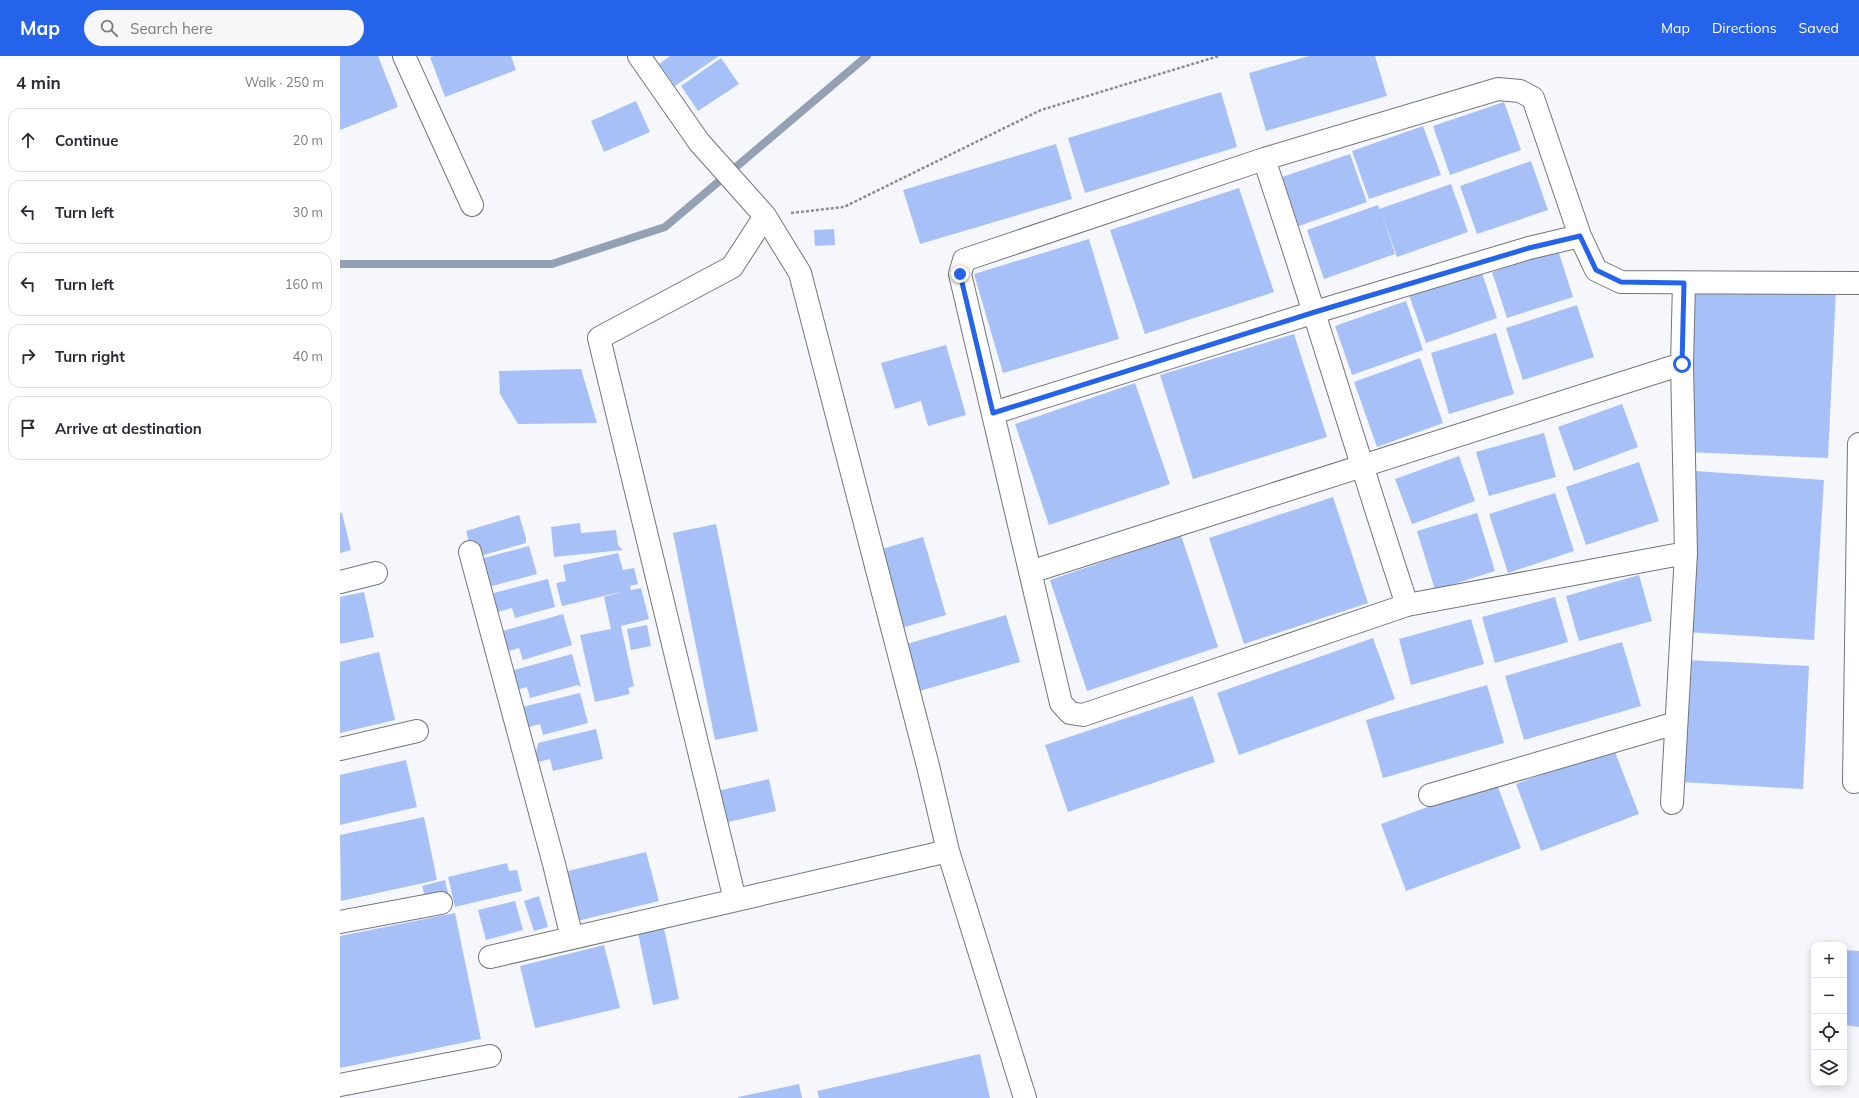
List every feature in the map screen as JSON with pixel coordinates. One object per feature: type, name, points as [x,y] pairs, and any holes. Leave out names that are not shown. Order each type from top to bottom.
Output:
[{"type":"street","points":[[404,56],[472,205]]},
{"type":"street","points":[[639,56],[699,142],[765,216],[800,273],[928,766],[948,851],[1025,1098]]},
{"type":"street","points":[[1686,553],[1407,605],[1083,715],[1070,713],[1061,703],[960,274],[964,260],[1264,159],[1498,89],[1520,91],[1533,98],[1580,236],[1596,270],[1621,282],[1859,283]]},
{"type":"street","points":[[1264,159],[1315,312],[1361,466],[1407,605]]},
{"type":"street","points":[[735,900],[599,338],[732,267],[765,216]]},
{"type":"street","points":[[993,413],[1315,312],[1529,248],[1580,236]]},
{"type":"street","points":[[1672,803],[1686,553],[1682,364],[1684,283]]},
{"type":"street","points":[[1030,572],[1682,364]]},
{"type":"street","points":[[1854,782],[1859,444]]},
{"type":"street","points":[[470,552],[554,864],[572,938]]},
{"type":"street","points":[[340,582],[376,573]]},
{"type":"street","points":[[1430,794],[1676,723]]},
{"type":"street","points":[[340,749],[417,731]]},
{"type":"street","points":[[490,957],[948,851]]},
{"type":"street","points":[[340,922],[441,903]]},
{"type":"street","points":[[340,1085],[490,1056]]},
{"type":"path","points":[[765,216],[844,207],[1041,110],[1219,56]]},
{"type":"building","points":[[340,56],[378,56],[398,107],[340,130]]},
{"type":"building","points":[[511,56],[516,70],[445,97],[430,57]]},
{"type":"building","points":[[670,56],[719,56],[675,86],[659,64]]},
{"type":"building","points":[[1309,56],[1375,56],[1387,96],[1266,131],[1249,73]]},
{"type":"building","points":[[721,58],[739,84],[698,111],[681,86]]},
{"type":"building","points":[[1221,92],[1237,147],[1085,193],[1068,138]]},
{"type":"building","points":[[636,101],[650,132],[604,152],[591,121]]},
{"type":"building","points":[[1504,102],[1521,150],[1450,175],[1433,126]]},
{"type":"building","points":[[1423,126],[1441,175],[1369,199],[1352,151]]},
{"type":"building","points":[[1056,144],[1072,199],[920,244],[903,190]]},
{"type":"building","points":[[1350,154],[1367,202],[1296,227],[1279,178]]},
{"type":"building","points":[[1531,161],[1548,210],[1477,234],[1460,186]]},
{"type":"building","points":[[1451,184],[1468,232],[1397,257],[1382,214],[1395,254],[1324,279],[1307,230],[1378,205],[1379,209]]},
{"type":"building","points":[[1239,188],[1274,292],[1145,334],[1110,230]]},
{"type":"building","points":[[834,229],[835,245],[815,246],[814,230]]},
{"type":"building","points":[[1089,239],[1119,339],[1003,373],[974,274]]},
{"type":"building","points":[[1558,250],[1573,297],[1507,318],[1492,272]]},
{"type":"building","points":[[1481,270],[1497,318],[1426,343],[1409,295]]},
{"type":"building","points":[[1695,284],[1836,290],[1828,458],[1686,452]]},
{"type":"building","points":[[1406,301],[1423,350],[1352,375],[1335,326]]},
{"type":"building","points":[[1577,305],[1594,357],[1523,380],[1506,328]]},
{"type":"building","points":[[1496,333],[1514,394],[1449,414],[1431,353]]},
{"type":"building","points":[[1294,334],[1327,437],[1193,479],[1160,375]]},
{"type":"building","points":[[946,345],[966,415],[928,426],[921,401],[895,409],[881,363]]},
{"type":"building","points":[[1420,358],[1443,423],[1377,447],[1354,382]]},
{"type":"building","points":[[581,369],[597,423],[518,424],[500,394],[499,371]]},
{"type":"building","points":[[1135,383],[1170,484],[1049,525],[1015,424]]},
{"type":"building","points":[[1622,404],[1638,447],[1574,471],[1558,427]]},
{"type":"building","points":[[1544,433],[1556,477],[1489,496],[1476,452]]},
{"type":"building","points":[[1459,456],[1475,501],[1412,524],[1395,479]]},
{"type":"building","points":[[1639,462],[1659,521],[1586,545],[1566,487]]},
{"type":"building","points":[[1696,471],[1824,480],[1814,640],[1686,632]]},
{"type":"building","points":[[1555,493],[1574,551],[1508,573],[1489,514]]},
{"type":"building","points":[[1333,497],[1368,603],[1244,644],[1209,538]]},
{"type":"building","points":[[340,513],[342,513],[351,550],[340,553]]},
{"type":"building","points":[[1477,513],[1495,571],[1435,590],[1417,531]]},
{"type":"building","points":[[519,515],[526,538],[526,543],[473,558],[466,531]]},
{"type":"building","points":[[580,523],[581,533],[616,530],[618,545],[623,550],[554,557],[551,527]]},
{"type":"building","points":[[716,524],[758,731],[715,740],[673,533]]},
{"type":"building","points":[[1181,535],[1218,647],[1087,691],[1050,580]]},
{"type":"building","points":[[923,537],[946,615],[898,629],[875,551]]},
{"type":"building","points":[[529,546],[537,574],[481,589],[473,561]]},
{"type":"building","points":[[618,553],[623,570],[634,568],[638,584],[630,586],[631,590],[641,588],[649,619],[621,626],[634,686],[628,688],[630,694],[595,702],[580,635],[611,629],[604,597],[625,591],[562,606],[556,583],[566,581],[563,565]]},
{"type":"building","points":[[1639,575],[1652,621],[1579,641],[1566,596]]},
{"type":"building","points":[[548,579],[555,607],[515,618],[512,608],[491,614],[494,593]]},
{"type":"building","points":[[364,592],[374,637],[340,644],[340,597]]},
{"type":"building","points":[[1555,597],[1568,642],[1495,663],[1482,617]]},
{"type":"building","points":[[563,614],[572,645],[523,660],[519,648],[505,652],[499,632]]},
{"type":"building","points":[[1006,615],[1020,662],[916,692],[903,645]]},
{"type":"building","points":[[1471,619],[1484,664],[1411,685],[1399,639]]},
{"type":"building","points":[[647,625],[651,646],[631,650],[627,629]]},
{"type":"building","points":[[1373,638],[1395,699],[1239,755],[1217,693]]},
{"type":"building","points":[[1622,642],[1641,706],[1524,740],[1505,676]]},
{"type":"building","points":[[379,652],[395,720],[340,733],[340,662]]},
{"type":"building","points":[[572,654],[581,687],[578,685],[530,698],[527,687],[513,691],[507,672]]},
{"type":"building","points":[[1687,660],[1809,666],[1803,789],[1681,782]]},
{"type":"building","points":[[1487,685],[1504,743],[1383,778],[1366,720]]},
{"type":"building","points":[[580,693],[588,723],[543,735],[540,724],[523,729],[518,708]]},
{"type":"building","points":[[1193,696],[1215,762],[1068,812],[1045,745]]},
{"type":"building","points":[[596,729],[603,759],[553,771],[550,759],[534,763],[538,743]]},
{"type":"building","points":[[1613,747],[1639,814],[1541,851],[1516,784]]},
{"type":"building","points":[[406,760],[417,807],[340,825],[340,775]]},
{"type":"building","points":[[769,779],[776,811],[720,824],[713,792]]},
{"type":"building","points":[[1496,782],[1521,848],[1406,891],[1381,824]]},
{"type":"building","points":[[424,817],[437,880],[341,901],[340,835]]},
{"type":"building","points":[[646,852],[659,901],[577,921],[564,872]]},
{"type":"building","points":[[507,863],[509,871],[517,870],[522,891],[455,907],[448,877]]},
{"type":"building","points":[[445,880],[448,893],[426,899],[422,886]]},
{"type":"building","points":[[539,896],[548,927],[534,931],[524,901]]},
{"type":"building","points":[[515,901],[523,930],[486,940],[478,910]]},
{"type":"building","points":[[455,913],[481,1039],[340,1068],[340,936]]},
{"type":"building","points":[[664,928],[679,999],[653,1005],[638,933]]},
{"type":"building","points":[[604,945],[620,1008],[535,1028],[520,966]]},
{"type":"building","points":[[1847,950],[1859,951],[1859,1027],[1847,1025]]},
{"type":"building","points":[[980,1054],[990,1098],[819,1098],[817,1091]]},
{"type":"building","points":[[799,1084],[802,1098],[738,1098],[738,1097]]},
{"type":"waterway","points":[[340,264],[552,264],[665,227],[867,56]]},
{"type":"route","points":[[960,274],[993,413],[1315,312],[1529,248],[1580,236],[1596,270],[1621,282],[1684,283],[1682,364]]}]
